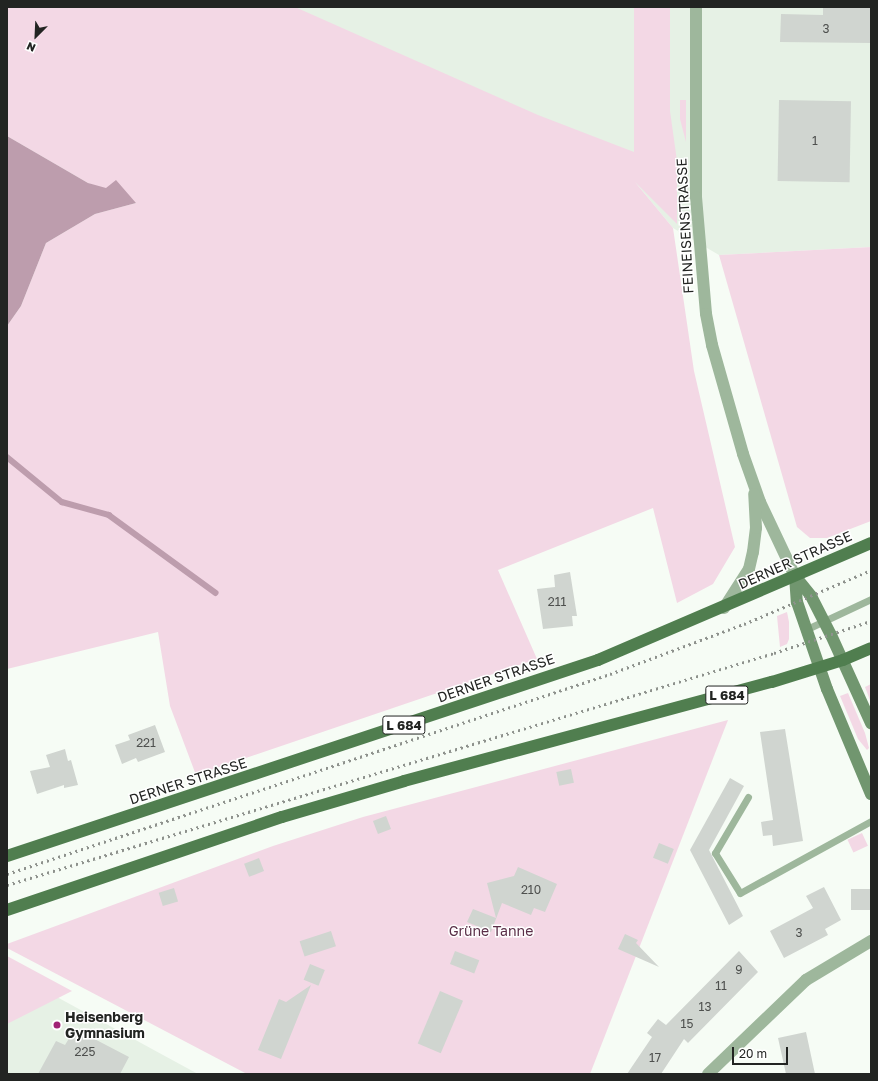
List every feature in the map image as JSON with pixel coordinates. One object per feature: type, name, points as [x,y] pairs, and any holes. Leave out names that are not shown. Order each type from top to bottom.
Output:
[{"type":"main road","name":"DERNER STRASSE","points":[[7,856],[598,660],[724,608],[871,543]]},
{"type":"main road","name":"L 684","points":[[7,910],[282,817],[404,781],[820,668],[871,648]]},
{"type":"street","name":"FEINEISENSTRASSE","points":[[696,7],[696,197],[701,283],[712,345],[733,425],[753,485],[795,576],[811,596],[824,621],[871,723]]},
{"type":"street","name":"FEINEISENSTRASSE","points":[[724,608],[746,575],[753,552],[756,528],[753,485]]},
{"type":"street","points":[[795,576],[797,602],[820,668],[866,772],[871,794]]},
{"type":"street","points":[[708,1074],[806,980],[871,941]]},
{"type":"lane","points":[[807,629],[871,599]]},
{"type":"lane","points":[[748,797],[715,853],[740,893],[871,821]]},
{"type":"shaded area","points":[[274,7],[871,7],[871,247],[719,255],[673,228],[630,176]]},
{"type":"shaded area","points":[[7,136],[88,183],[106,188],[116,180],[136,203],[95,214],[46,243],[21,306],[7,326]]},
{"type":"shaded area","name":"Heisenberg Gymnasium","points":[[35,985],[198,1074],[7,1074],[7,995]]},
{"type":"green space","points":[[7,7],[295,7],[538,115],[634,152],[634,7],[670,7],[670,111],[677,161],[677,224],[635,182],[673,228],[694,371],[735,547],[713,584],[677,603],[653,508],[498,570],[537,659],[196,775],[170,706],[158,632],[7,669],[7,326],[21,306],[46,243],[95,214],[136,203],[88,183],[7,136]]},
{"type":"green space","points":[[680,100],[686,100],[686,142],[680,119]]},
{"type":"green space","points":[[871,247],[871,521],[827,538],[810,538],[797,527],[719,255]]},
{"type":"green space","points":[[787,612],[789,622],[789,639],[787,644],[780,647],[777,616]]},
{"type":"green space","points":[[871,684],[871,703],[865,687]]},
{"type":"green space","points":[[848,693],[865,733],[869,748],[867,750],[858,739],[840,696]]},
{"type":"green space","name":"Grüne Tanne","points":[[728,720],[590,1074],[247,1074],[7,948],[7,944],[273,846],[363,817]]},
{"type":"green space","points":[[862,833],[868,846],[853,852],[847,840]]},
{"type":"green space","points":[[7,956],[72,991],[7,1024]]},
{"type":"building","points":[[823,7],[871,7],[871,43],[780,42],[781,14],[823,15]]},
{"type":"building","points":[[779,100],[851,101],[850,182],[778,181]]},
{"type":"building","points":[[570,572],[577,616],[572,616],[573,626],[543,629],[537,589],[555,587],[554,575]]},
{"type":"building","points":[[155,725],[165,752],[138,762],[136,758],[122,764],[115,745],[130,740],[128,735]]},
{"type":"building","points":[[785,729],[803,841],[773,846],[772,835],[763,836],[761,822],[773,820],[760,732]]},
{"type":"building","points":[[65,749],[68,761],[71,760],[78,785],[64,788],[64,785],[37,794],[30,771],[50,767],[46,755]]},
{"type":"building","points":[[571,769],[574,783],[559,786],[556,772]]},
{"type":"building","points":[[730,778],[744,786],[709,850],[743,916],[729,925],[690,850]]},
{"type":"building","points":[[386,816],[391,829],[378,834],[373,821]]},
{"type":"building","points":[[659,843],[674,849],[668,864],[653,858]]},
{"type":"building","points":[[259,858],[264,871],[249,877],[244,864]]},
{"type":"building","points":[[518,867],[557,884],[545,912],[534,908],[531,915],[502,903],[491,932],[467,922],[473,909],[496,918],[487,883],[514,876]]},
{"type":"building","points":[[824,887],[841,920],[825,929],[828,935],[784,958],[770,931],[813,908],[806,896]]},
{"type":"building","points":[[174,888],[178,901],[163,906],[159,893]]},
{"type":"building","points":[[851,889],[870,889],[870,910],[851,910]]},
{"type":"building","points":[[331,931],[336,946],[305,956],[300,941]]},
{"type":"building","points":[[625,934],[638,940],[636,943],[659,967],[618,949]]},
{"type":"building","points":[[455,951],[479,960],[474,973],[450,964]]},
{"type":"building","points":[[739,951],[758,972],[688,1043],[684,1039],[661,1074],[627,1074],[652,1037],[647,1033],[658,1019],[666,1025]]},
{"type":"building","points":[[310,964],[325,970],[318,986],[304,980]]},
{"type":"building","points":[[311,985],[281,1059],[258,1050],[279,999],[286,1002]]},
{"type":"building","points":[[440,991],[463,1001],[441,1053],[418,1043]]},
{"type":"building","points":[[73,1032],[81,1036],[83,1033],[129,1057],[120,1074],[38,1074],[56,1041],[65,1045]]},
{"type":"building","points":[[806,1032],[815,1074],[786,1074],[778,1038]]},
{"type":"waterway","points":[[7,457],[62,502],[109,515],[216,593]]},
{"type":"railway","points":[[7,874],[610,674],[744,624],[871,570]]},
{"type":"railway","points":[[7,885],[774,653],[871,621]]},
{"type":"place","name":"Heisenberg Gymnasium","points":[[57,1025]]}]
